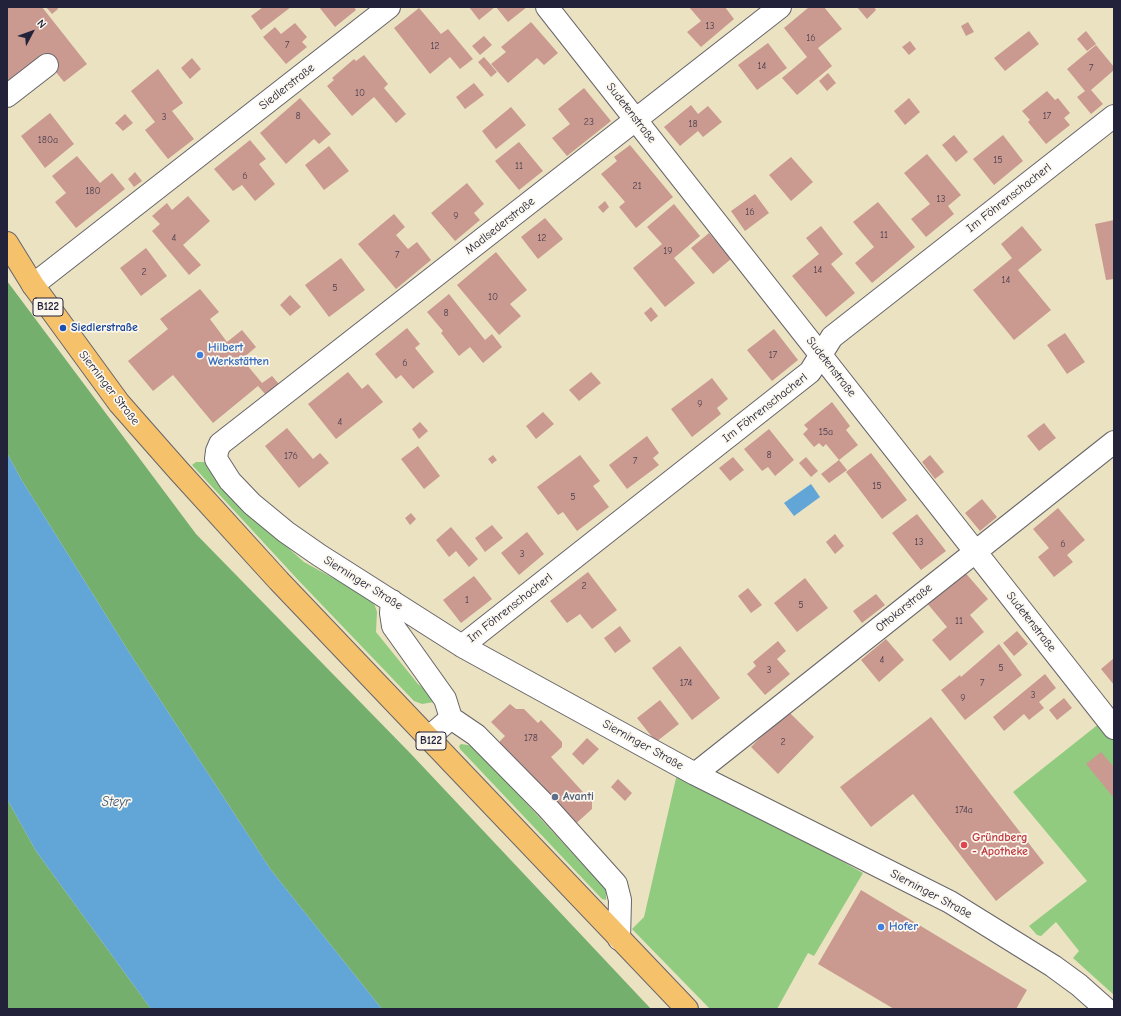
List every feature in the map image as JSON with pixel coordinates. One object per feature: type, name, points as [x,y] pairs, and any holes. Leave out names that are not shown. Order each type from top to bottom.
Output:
[{"type":"main road","name":"Sierninger Straße","points":[[7,243],[33,285],[119,403],[279,581],[687,1009]]},
{"type":"street","name":"Siedlerstraße","points":[[33,285],[389,7]]},
{"type":"street","name":"Sudetenstraße","points":[[547,7],[1114,728]]},
{"type":"street","name":"Madlsederstraße","points":[[220,444],[780,7]]},
{"type":"street","points":[[7,96],[46,65]]},
{"type":"street","name":"Im Föhrenschacherl","points":[[462,646],[810,372],[822,356],[832,337],[1114,116]]},
{"type":"street","name":"Ottokarstraße","points":[[695,774],[1114,442]]},
{"type":"street","name":"Sierninger Straße","points":[[220,444],[216,459],[221,470],[252,504],[299,541],[462,646],[695,774],[950,902],[1053,966],[1079,985],[1106,1009]]},
{"type":"street","points":[[392,601],[391,614],[393,626],[419,665],[445,698],[451,718],[476,735],[524,784],[616,884],[620,900],[619,939]]},
{"type":"street","points":[[428,738],[451,718]]},
{"type":"green space","points":[[7,281],[196,534],[411,754],[651,1009],[382,1009],[271,870],[129,652],[21,479],[7,453]]},
{"type":"green space","points":[[196,462],[206,462],[276,537],[304,562],[333,578],[338,574],[374,603],[377,612],[376,632],[418,684],[428,691],[435,699],[434,702],[422,704],[414,701],[300,582],[192,465]]},
{"type":"green space","points":[[1100,723],[1114,740],[1114,995],[1073,958],[1079,951],[1056,922],[1041,936],[1037,935],[1029,926],[1087,881],[1013,792]]},
{"type":"green space","points":[[461,744],[474,746],[606,890],[606,900],[602,899],[460,749],[459,746]]},
{"type":"green space","points":[[677,774],[765,818],[863,873],[814,956],[808,953],[777,1009],[710,1009],[632,929],[644,917]]},
{"type":"green space","points":[[7,799],[36,851],[151,1009],[7,1009]]},
{"type":"water","name":"Steyr","points":[[7,453],[21,479],[129,652],[271,870],[382,1009],[151,1009],[36,851],[7,799]]},
{"type":"water","points":[[811,484],[820,497],[794,516],[784,503]]},
{"type":"building","points":[[7,7],[42,7],[87,64],[64,82],[43,56],[7,84]]},
{"type":"building","points":[[46,7],[57,7],[58,9],[52,14]]},
{"type":"building","points":[[263,7],[291,7],[261,30],[251,16]]},
{"type":"building","points":[[319,7],[354,7],[356,10],[335,27]]},
{"type":"building","points":[[469,7],[495,7],[479,20]]},
{"type":"building","points":[[496,7],[527,7],[508,22]]},
{"type":"building","points":[[689,7],[725,7],[734,19],[701,47],[687,32],[701,21]]},
{"type":"building","points":[[809,7],[824,7],[842,29],[818,48],[832,66],[797,95],[782,78],[807,57],[784,28]]},
{"type":"building","points":[[857,7],[874,7],[876,10],[867,19]]},
{"type":"building","points":[[419,8],[441,34],[448,29],[473,59],[460,69],[450,57],[430,74],[394,28]]},
{"type":"building","points":[[531,22],[558,53],[544,65],[537,58],[508,83],[491,64],[506,52],[501,47]]},
{"type":"building","points":[[968,22],[974,32],[966,36],[961,26]]},
{"type":"building","points":[[295,23],[307,37],[302,42],[307,47],[286,64],[263,37],[275,27],[281,34]]},
{"type":"building","points":[[1029,31],[1039,44],[1005,71],[994,58]]},
{"type":"building","points":[[1086,31],[1096,44],[1087,51],[1077,39]]},
{"type":"building","points":[[484,36],[492,45],[480,55],[472,46]]},
{"type":"building","points":[[910,41],[916,49],[909,55],[902,47]]},
{"type":"building","points":[[768,43],[787,68],[757,90],[738,65]]},
{"type":"building","points":[[1096,45],[1114,67],[1114,70],[1091,90],[1103,104],[1091,114],[1077,97],[1085,91],[1067,69]]},
{"type":"building","points":[[364,55],[388,84],[384,88],[406,114],[396,123],[374,97],[352,116],[327,86],[334,80],[332,78],[354,59],[356,61]]},
{"type":"building","points":[[484,57],[497,72],[491,77],[478,62]]},
{"type":"building","points":[[192,58],[201,69],[190,79],[181,68]]},
{"type":"building","points":[[158,69],[183,103],[172,111],[194,139],[168,159],[145,130],[155,122],[131,91]]},
{"type":"building","points":[[828,73],[836,83],[827,91],[819,81]]},
{"type":"building","points":[[474,83],[484,95],[465,109],[456,97]]},
{"type":"building","points":[[584,88],[611,121],[567,156],[552,138],[570,124],[558,109]]},
{"type":"building","points":[[1047,91],[1055,100],[1058,98],[1070,113],[1064,118],[1070,125],[1046,144],[1028,122],[1030,120],[1022,111]]},
{"type":"building","points":[[300,98],[331,134],[319,144],[314,139],[286,164],[260,133]]},
{"type":"building","points":[[909,98],[920,112],[905,125],[894,111]]},
{"type":"building","points":[[691,105],[698,114],[708,106],[722,122],[703,137],[698,131],[680,146],[664,127]]},
{"type":"building","points":[[511,107],[526,125],[496,149],[482,131]]},
{"type":"building","points":[[50,113],[74,144],[45,168],[21,136]]},
{"type":"building","points":[[125,114],[133,123],[123,131],[115,123]]},
{"type":"building","points":[[954,135],[968,152],[956,162],[942,145]]},
{"type":"building","points":[[1003,135],[1023,161],[994,185],[973,159]]},
{"type":"building","points":[[250,140],[266,159],[259,164],[275,184],[255,201],[242,185],[233,191],[214,169]]},
{"type":"building","points":[[519,142],[543,171],[519,190],[495,161]]},
{"type":"building","points":[[630,145],[673,197],[636,228],[619,207],[625,202],[601,174],[617,161],[614,157]]},
{"type":"building","points":[[329,146],[349,171],[324,190],[305,165]]},
{"type":"building","points":[[927,154],[961,195],[948,206],[954,214],[926,237],[911,219],[930,204],[904,173]]},
{"type":"building","points":[[77,156],[100,183],[112,173],[125,189],[76,228],[55,202],[66,193],[52,176]]},
{"type":"building","points":[[791,157],[813,182],[791,201],[769,175]]},
{"type":"building","points":[[135,172],[142,181],[134,187],[128,179]]},
{"type":"building","points":[[467,183],[484,204],[474,213],[480,220],[455,241],[431,213]]},
{"type":"building","points":[[755,194],[769,213],[745,231],[731,211]]},
{"type":"building","points":[[188,196],[210,221],[183,245],[201,265],[189,275],[152,231],[160,224],[152,216],[167,203],[172,210]]},
{"type":"building","points":[[605,201],[609,207],[603,213],[598,207]]},
{"type":"building","points":[[878,202],[915,247],[872,283],[855,263],[874,247],[853,222]]},
{"type":"building","points":[[674,204],[700,236],[674,258],[695,283],[665,307],[633,268],[662,244],[647,227]]},
{"type":"building","points":[[394,214],[405,227],[396,235],[408,249],[417,242],[431,260],[396,289],[358,244]]},
{"type":"building","points":[[545,218],[563,239],[538,259],[521,237]]},
{"type":"building","points":[[1114,220],[1114,279],[1106,280],[1095,224]]},
{"type":"building","points":[[821,226],[843,254],[831,264],[855,293],[826,317],[792,276],[819,254],[806,238]]},
{"type":"building","points":[[1022,226],[1042,250],[1018,270],[1051,310],[1014,340],[973,290],[1012,258],[1001,244]]},
{"type":"building","points":[[709,233],[731,259],[713,274],[691,248]]},
{"type":"building","points":[[146,248],[167,276],[141,296],[120,268]]},
{"type":"building","points":[[496,252],[527,290],[510,304],[521,316],[499,335],[457,285]]},
{"type":"building","points":[[341,258],[365,290],[329,317],[305,285]]},
{"type":"building","points":[[200,289],[219,312],[210,319],[227,342],[242,330],[256,347],[242,359],[262,383],[272,376],[279,384],[266,395],[258,386],[213,423],[173,375],[153,391],[128,361],[168,329],[160,319]]},
{"type":"building","points":[[449,294],[485,340],[492,334],[502,347],[483,363],[470,347],[459,356],[441,333],[443,331],[427,312]]},
{"type":"building","points":[[290,295],[301,307],[290,316],[280,305]]},
{"type":"building","points":[[651,307],[658,316],[651,322],[644,313]]},
{"type":"building","points":[[407,328],[420,344],[415,348],[434,372],[413,389],[401,375],[396,379],[375,354]]},
{"type":"building","points":[[774,329],[798,360],[772,381],[747,350]]},
{"type":"building","points":[[1065,333],[1085,362],[1067,374],[1047,345]]},
{"type":"building","points":[[348,372],[362,389],[368,384],[383,402],[336,439],[308,404]]},
{"type":"building","points":[[591,372],[601,383],[579,401],[569,390]]},
{"type":"building","points":[[712,378],[728,399],[717,408],[721,414],[692,437],[671,409]]},
{"type":"building","points":[[832,402],[850,426],[846,430],[858,445],[839,460],[826,444],[823,447],[819,443],[814,447],[803,434],[808,429],[804,425]]},
{"type":"building","points":[[543,412],[554,424],[536,439],[526,426]]},
{"type":"building","points":[[420,422],[428,431],[419,439],[412,429]]},
{"type":"building","points":[[1044,423],[1056,438],[1039,451],[1027,436]]},
{"type":"building","points":[[287,428],[313,459],[320,453],[329,463],[299,488],[265,446]]},
{"type":"building","points":[[769,429],[794,460],[775,476],[768,467],[762,471],[744,449]]},
{"type":"building","points":[[647,436],[659,453],[653,458],[659,465],[627,489],[609,465]]},
{"type":"building","points":[[418,446],[440,476],[424,489],[401,459]]},
{"type":"building","points":[[871,453],[907,500],[882,519],[846,472]]},
{"type":"building","points":[[493,455],[497,460],[492,464],[488,459]]},
{"type":"building","points":[[580,455],[600,481],[593,486],[609,507],[577,531],[563,512],[558,515],[537,487]]},
{"type":"building","points":[[930,455],[944,472],[935,479],[922,462]]},
{"type":"building","points":[[733,457],[744,470],[730,481],[719,468]]},
{"type":"building","points":[[806,457],[818,471],[811,477],[799,463]]},
{"type":"building","points":[[839,460],[847,470],[829,483],[821,474]]},
{"type":"building","points":[[982,499],[997,517],[980,531],[965,513]]},
{"type":"building","points":[[1058,508],[1085,540],[1067,555],[1073,562],[1054,577],[1038,557],[1049,548],[1033,529]]},
{"type":"building","points":[[411,513],[416,519],[410,525],[405,518]]},
{"type":"building","points":[[917,514],[946,551],[921,570],[892,533]]},
{"type":"building","points":[[492,525],[503,538],[485,552],[475,538]]},
{"type":"building","points":[[451,527],[478,559],[469,567],[456,551],[449,557],[436,540]]},
{"type":"building","points":[[527,532],[544,554],[519,575],[501,553]]},
{"type":"building","points":[[835,534],[844,546],[835,554],[826,542]]},
{"type":"building","points":[[963,570],[988,599],[970,615],[984,632],[950,661],[932,640],[947,627],[926,602]]},
{"type":"building","points":[[588,572],[617,610],[592,629],[580,614],[567,623],[550,601]]},
{"type":"building","points":[[474,576],[492,599],[461,623],[443,600]]},
{"type":"building","points":[[805,578],[828,608],[797,632],[774,603]]},
{"type":"building","points":[[748,588],[762,605],[751,613],[738,596]]},
{"type":"building","points":[[876,594],[885,605],[862,623],[853,611]]},
{"type":"building","points":[[620,626],[631,641],[615,653],[604,638]]},
{"type":"building","points":[[1017,631],[1028,644],[1014,656],[1003,643]]},
{"type":"building","points":[[886,639],[904,660],[879,682],[861,660]]},
{"type":"building","points":[[778,641],[786,651],[777,659],[790,674],[765,695],[747,674],[756,666],[753,662]]},
{"type":"building","points":[[999,644],[1022,675],[965,720],[941,690],[960,675],[961,677]]},
{"type":"building","points":[[680,646],[720,698],[692,720],[652,668]]},
{"type":"building","points":[[1114,658],[1114,685],[1101,669]]},
{"type":"building","points":[[1045,674],[1056,688],[1039,702],[1044,708],[1029,720],[1024,714],[1004,731],[993,717]]},
{"type":"building","points":[[1064,698],[1072,708],[1057,720],[1049,710]]},
{"type":"building","points":[[660,700],[679,724],[656,742],[637,718]]},
{"type":"building","points":[[510,704],[516,709],[524,709],[538,723],[541,720],[562,742],[562,747],[551,757],[592,802],[592,809],[561,837],[557,836],[517,792],[500,746],[500,741],[505,736],[491,722]]},
{"type":"building","points":[[787,710],[814,737],[778,774],[751,747]]},
{"type":"building","points":[[931,717],[1044,863],[996,901],[913,794],[871,827],[840,787]]},
{"type":"building","points":[[587,738],[599,749],[583,765],[572,754]]},
{"type":"building","points":[[1101,752],[1114,767],[1114,798],[1086,764]]},
{"type":"building","points":[[618,779],[632,793],[625,801],[611,787]]},
{"type":"building","name":"Hofer","points":[[861,890],[1027,990],[1016,1009],[894,1009],[818,964]]},
{"type":"place","name":"Siedlerstraße","points":[[63,328]]},
{"type":"place","name":"Hilbert Werkstätten","points":[[200,355]]},
{"type":"place","name":"Avanti","points":[[555,797]]},
{"type":"place","name":"Gründberg - Apotheke","points":[[964,845]]},
{"type":"place","name":"Hofer","points":[[881,927]]}]
